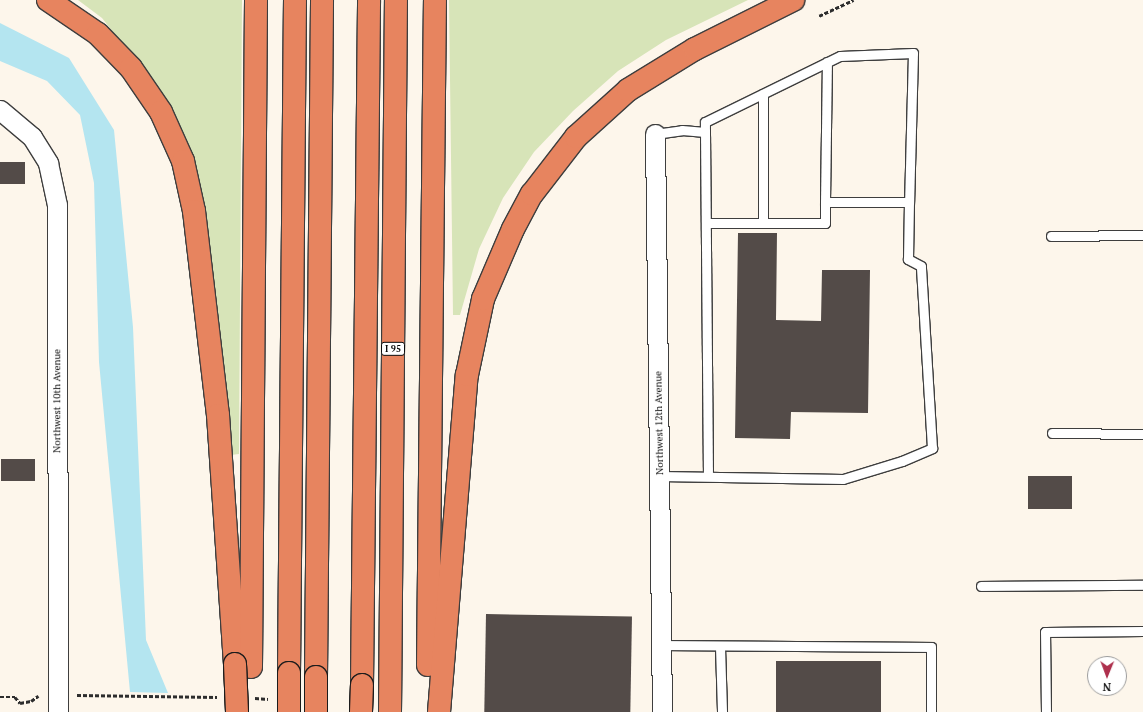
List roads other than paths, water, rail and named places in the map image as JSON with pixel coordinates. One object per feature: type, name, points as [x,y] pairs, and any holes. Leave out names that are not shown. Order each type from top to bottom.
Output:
[{"type":"highway","points":[[48,0],[98,34],[131,68],[161,112],[183,161],[194,211],[218,415],[246,707]]},
{"type":"highway","points":[[434,707],[467,375],[483,299],[513,229],[532,194],[566,149],[623,94],[695,49],[793,0]]},
{"type":"highway","points":[[361,712],[368,2]]},
{"type":"highway","points":[[243,666],[256,3]]},
{"type":"highway","points":[[282,706],[289,673],[295,3]]},
{"type":"highway","points":[[316,712],[322,3]]},
{"type":"highway","name":"I 95","points":[[390,702],[396,3]]},
{"type":"highway","points":[[434,707],[435,4]]},
{"type":"street","name":"Northwest 10th Avenue","points":[[0,110],[32,137],[48,163],[57,205],[58,703]]},
{"type":"street","name":"Northwest 12th Avenue","points":[[655,134],[662,712]]},
{"type":"lane","points":[[659,476],[843,478],[902,461],[932,448],[921,266],[908,259],[913,53],[840,56],[705,122],[708,476]]},
{"type":"lane","points":[[706,223],[825,223],[827,62]]},
{"type":"lane","points":[[763,94],[763,223]]},
{"type":"lane","points":[[655,134],[682,130],[705,132]]},
{"type":"lane","points":[[826,202],[909,202]]},
{"type":"lane","points":[[1052,236],[1143,235]]},
{"type":"lane","points":[[1052,433],[1143,434]]},
{"type":"lane","points":[[981,586],[1143,585]]},
{"type":"lane","points":[[1046,712],[1045,632],[1143,630]]},
{"type":"lane","points":[[662,645],[720,647],[931,648],[931,712]]},
{"type":"lane","points":[[720,647],[722,712]]},
{"type":"water","points":[[0,23],[69,58],[114,130],[133,327],[146,640],[168,693],[130,692],[99,362],[94,183],[80,115],[47,81],[0,61]]}]
